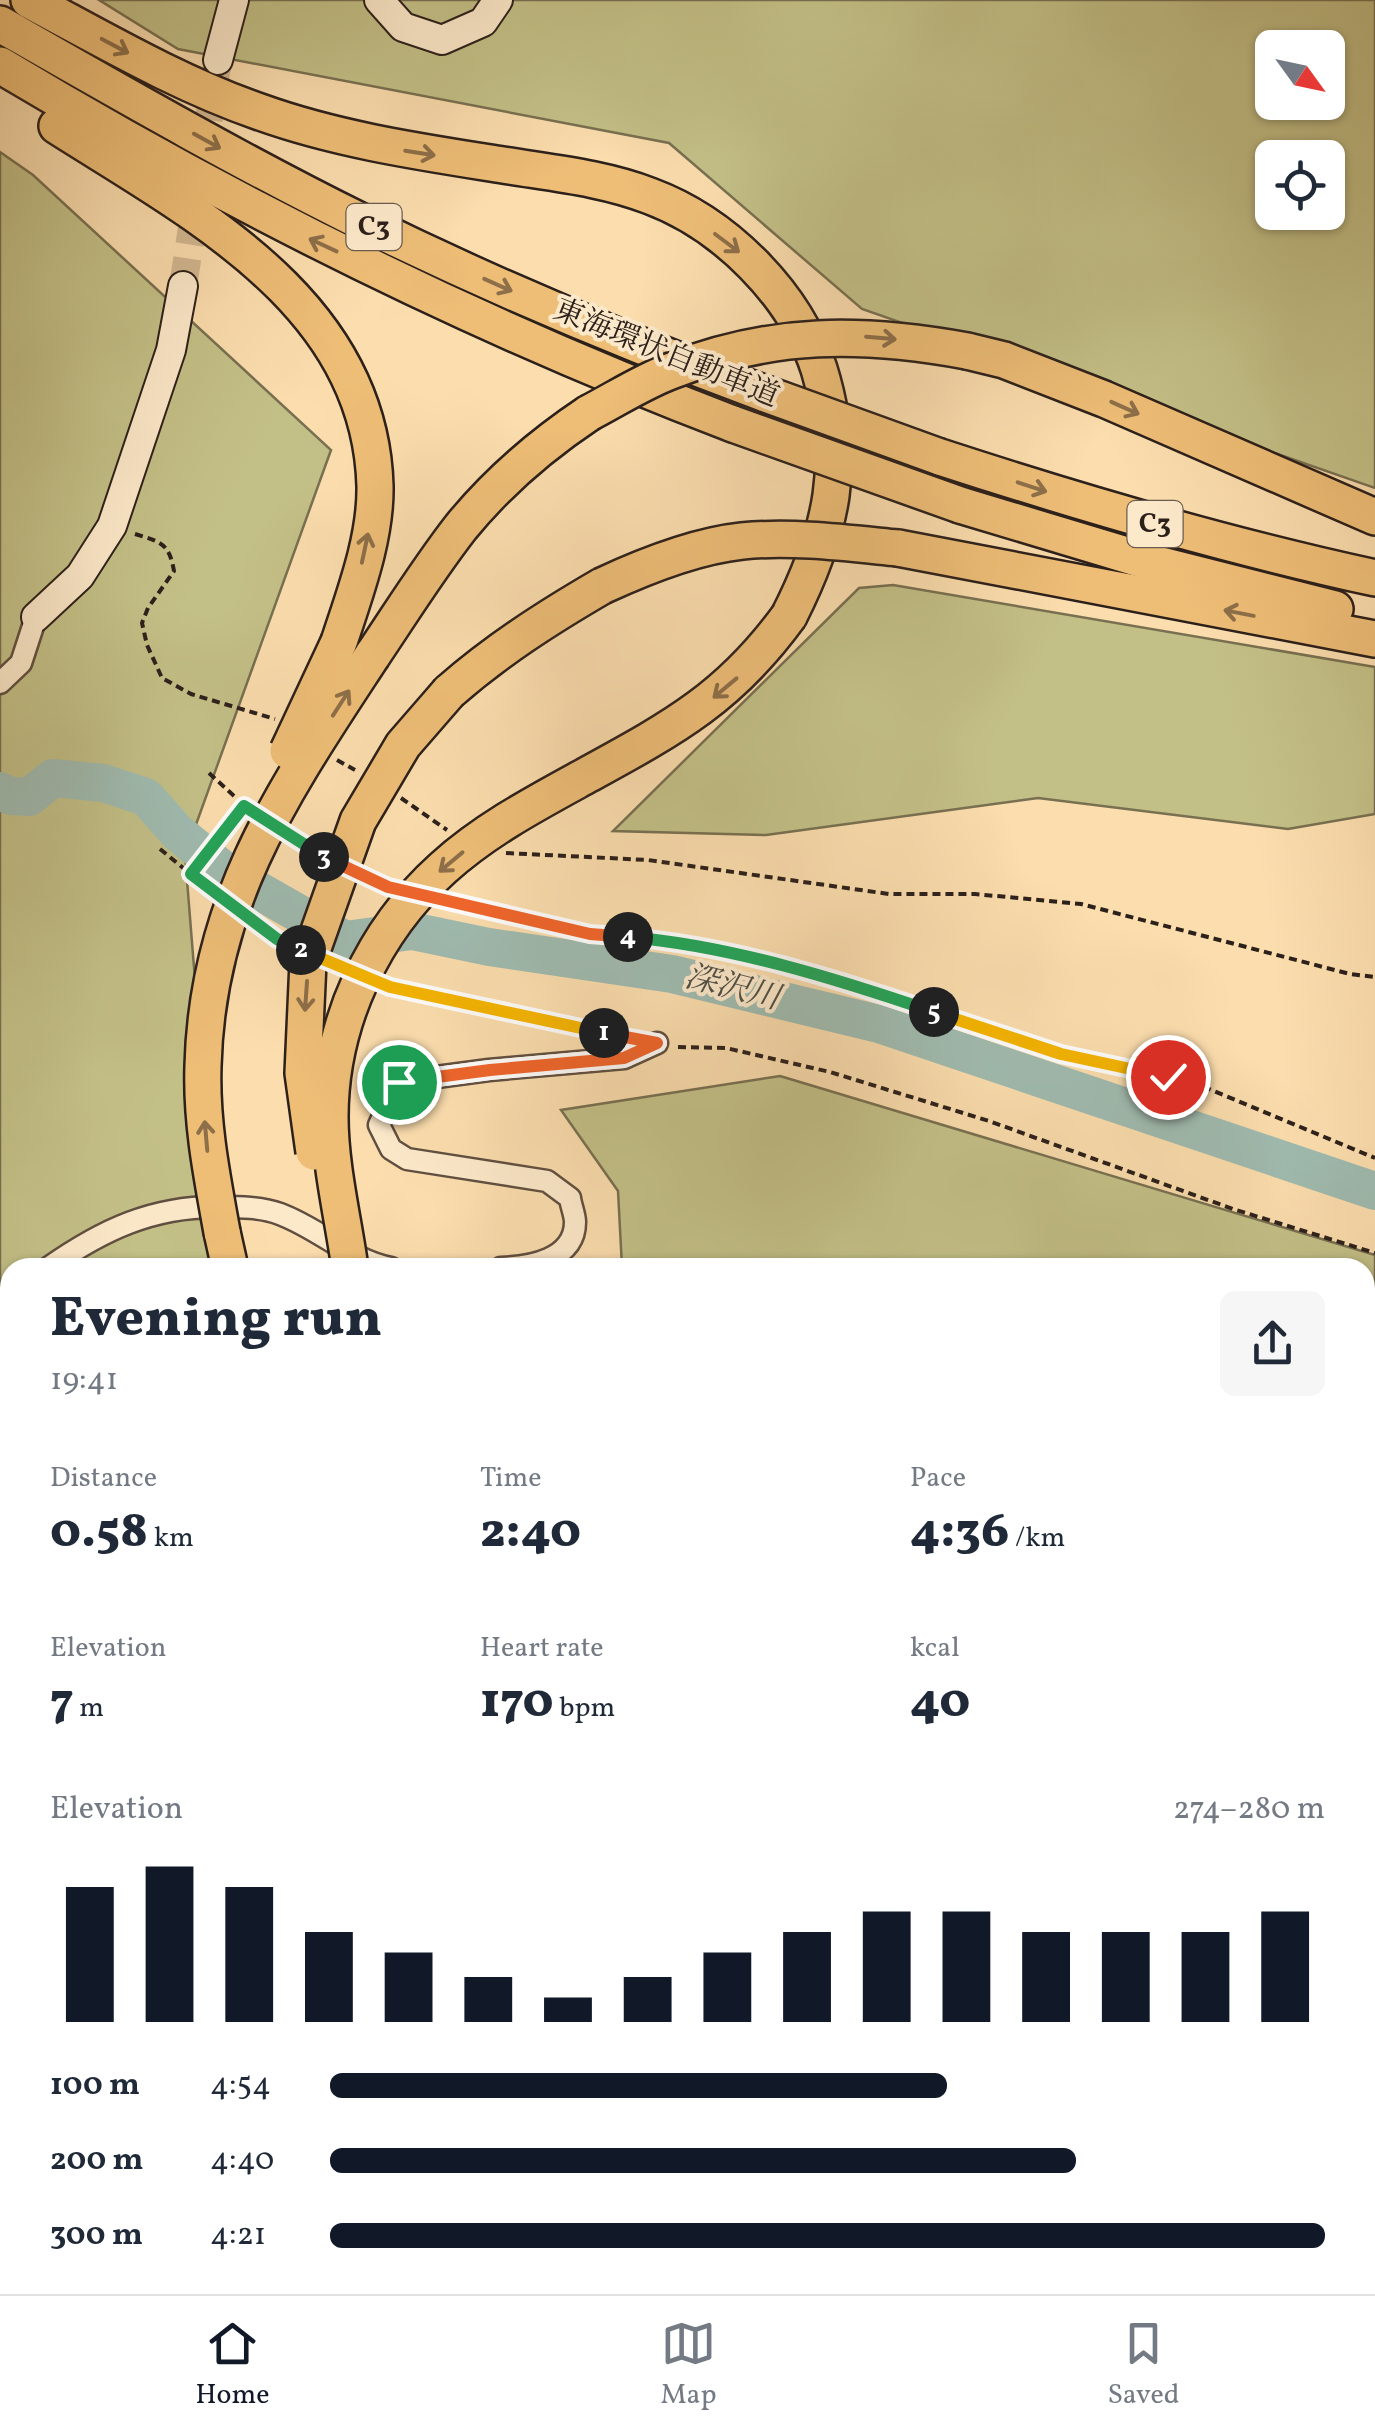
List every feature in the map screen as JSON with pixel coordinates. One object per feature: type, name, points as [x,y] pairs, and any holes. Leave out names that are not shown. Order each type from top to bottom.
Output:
[{"type":"highway","points":[[29,0],[138,59],[260,112],[388,148],[597,180],[652,196],[704,225],[770,281],[792,312],[814,356],[835,441],[828,524],[789,616],[761,655],[728,687],[646,743],[516,815],[474,843],[416,895],[386,933],[364,970],[345,1018],[334,1070],[330,1118],[346,1258]]},
{"type":"highway","name":"東海環状自動車道","points":[[0,24],[220,148],[360,220],[585,323],[940,457],[1155,524],[1375,578]]},
{"type":"highway","name":"東海環状自動車道","points":[[0,66],[287,228],[536,344],[733,424],[960,504],[1172,568],[1375,618]]},
{"type":"highway","points":[[0,90],[230,239],[276,277],[320,327],[349,378],[368,435],[375,488],[356,589],[339,642],[250,838],[236,904]]},
{"type":"highway","points":[[228,1258],[206,1144],[202,1067],[218,950],[256,844],[291,780],[462,527],[538,450],[588,414],[670,371],[736,350],[798,338],[854,336],[912,341],[1004,360],[1104,398],[1375,517]]},
{"type":"highway","points":[[344,1258],[311,1142],[303,1074],[308,962],[358,821],[403,746],[449,692],[490,656],[542,620],[642,568],[740,541],[785,540],[898,548],[1375,639]]},
{"type":"street","points":[[218,60],[234,0]]},
{"type":"street","points":[[379,0],[404,27],[442,40],[483,22],[498,0]]},
{"type":"street","points":[[0,683],[21,663],[36,617],[80,576],[112,526],[171,350],[183,286]]},
{"type":"street","points":[[552,1258],[566,1246],[576,1224],[570,1198],[547,1181],[407,1160],[390,1149],[379,1125],[399,1082],[624,1058],[657,1043]]},
{"type":"street","points":[[65,1258],[116,1227],[152,1213],[191,1206],[247,1207],[279,1214],[360,1258]]},
{"type":"path","points":[[112,526],[159,541],[171,552],[174,571],[142,623],[146,645],[162,678],[191,694],[264,713],[280,722]]},
{"type":"path","points":[[327,755],[364,775]]},
{"type":"path","points":[[209,773],[260,816]]},
{"type":"path","points":[[400,797],[458,838]]},
{"type":"path","points":[[191,874],[244,806]]},
{"type":"path","points":[[293,838],[330,860]]},
{"type":"path","points":[[160,849],[292,946]]},
{"type":"path","points":[[506,854],[648,860],[889,894],[1052,899],[1375,977]]},
{"type":"path","points":[[354,873],[404,892]]},
{"type":"path","points":[[435,900],[590,934],[662,940],[851,984],[1061,1054],[1209,1089],[1375,1158]]},
{"type":"path","points":[[390,987],[688,1049],[726,1048],[830,1072],[989,1121],[1200,1198],[1375,1253]]},
{"type":"shaded area","points":[[99,0],[1375,0],[1375,488],[862,309],[669,143],[178,49]]},
{"type":"shaded area","points":[[0,152],[33,175],[331,450],[185,855],[217,1258],[0,1258]]},
{"type":"shaded area","points":[[893,585],[1375,667],[1375,814],[1288,829],[1038,798],[766,835],[613,831],[859,588]]},
{"type":"shaded area","points":[[780,1076],[1375,1258],[622,1258],[618,1191],[561,1110]]},
{"type":"waterway","name":"深沢川","points":[[0,791],[29,797],[53,778],[103,783],[146,797],[177,832],[226,872],[345,940],[412,931],[489,947],[672,974],[879,1024],[1375,1191]]},
{"type":"tunnel","points":[[183,286],[218,60]]},
{"type":"route","points":[[399,1082],[624,1058],[657,1043],[390,987],[277,939],[191,874],[244,806],[318,854],[388,887],[590,934],[662,940],[851,984],[1061,1054],[1168,1077]]}]
